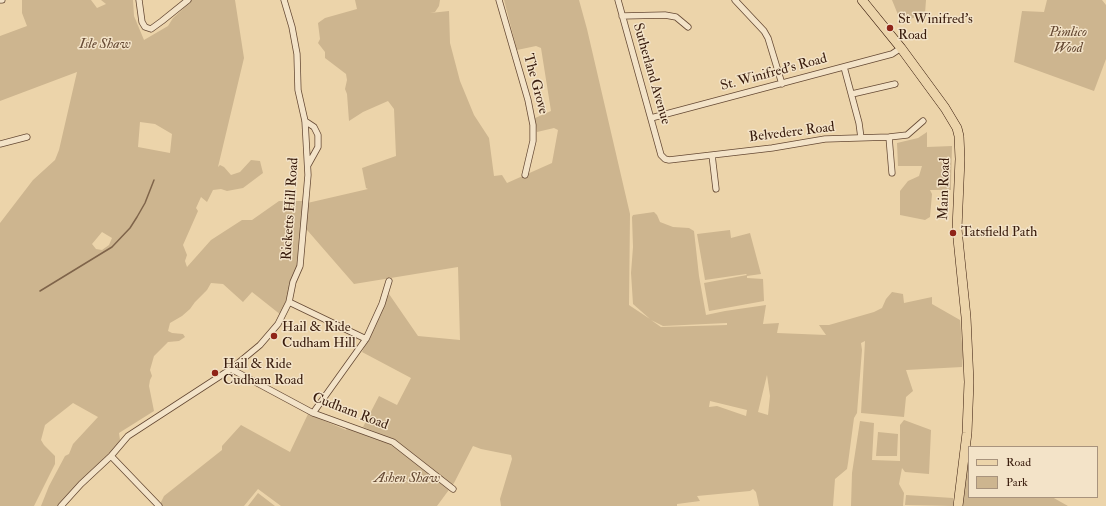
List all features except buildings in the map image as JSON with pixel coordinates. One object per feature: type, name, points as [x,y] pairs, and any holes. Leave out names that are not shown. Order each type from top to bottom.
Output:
[{"type":"main road","name":"Main Road","points":[[862,0],[901,48],[945,108],[957,128],[959,136],[960,159],[957,229],[966,317],[969,389],[967,433],[958,506]]},
{"type":"street","points":[[139,0],[142,22],[145,27],[151,29],[162,22],[188,0]]},
{"type":"street","name":"Ricketts Hill Road","points":[[61,506],[81,484],[111,456],[128,436],[231,369],[260,345],[278,324],[289,302],[293,282],[300,266],[308,175],[305,121],[298,90],[297,54],[292,27],[284,0]]},
{"type":"street","name":"The Grove","points":[[499,0],[528,100],[533,125],[533,141],[525,175]]},
{"type":"street","name":"Sutherland Avenue","points":[[618,0],[661,155]]},
{"type":"street","points":[[735,0],[768,38],[782,84]]},
{"type":"street","points":[[622,16],[665,15],[676,17],[688,27]]},
{"type":"street","name":"St. Winifred's Road","points":[[651,118],[892,54],[901,48]]},
{"type":"street","points":[[844,67],[859,123],[861,138]]},
{"type":"street","points":[[852,94],[895,84]]},
{"type":"street","points":[[305,121],[314,127],[318,135],[318,147],[307,166]]},
{"type":"street","name":"Belvedere Road","points":[[661,155],[665,159],[669,160],[772,148],[825,139],[907,135],[923,121]]},
{"type":"street","points":[[0,144],[27,136]]},
{"type":"street","points":[[889,137],[892,173]]},
{"type":"street","points":[[712,155],[716,189]]},
{"type":"street","points":[[313,413],[366,339],[382,304],[389,281]]},
{"type":"street","points":[[289,302],[366,339]]},
{"type":"street","name":"Cudham Road","points":[[231,369],[313,413],[394,442],[453,489]]},
{"type":"street","points":[[111,456],[159,506]]},
{"type":"green space","points":[[22,0],[91,0],[97,8],[106,4],[101,0],[133,0],[134,16],[144,40],[168,26],[173,18],[183,9],[184,0],[235,0],[244,58],[218,167],[220,165],[224,167],[231,175],[240,172],[251,160],[260,161],[263,173],[243,188],[227,191],[221,189],[213,190],[207,202],[201,197],[196,208],[198,211],[183,245],[187,255],[185,261],[187,267],[211,240],[242,220],[252,220],[279,201],[303,201],[303,204],[368,189],[366,188],[362,168],[396,156],[394,109],[388,101],[363,112],[349,121],[347,94],[345,89],[347,80],[346,74],[325,58],[325,52],[318,43],[320,39],[318,23],[325,18],[357,9],[355,0],[440,0],[439,6],[435,12],[430,13],[449,11],[450,43],[460,81],[474,115],[489,138],[494,176],[502,175],[507,183],[552,163],[558,130],[554,128],[537,132],[535,118],[551,111],[541,48],[536,46],[517,50],[504,0],[579,0],[630,214],[629,305],[650,319],[633,304],[631,273],[633,247],[632,217],[633,215],[654,212],[660,222],[673,227],[689,228],[694,231],[699,276],[706,315],[766,305],[763,324],[779,323],[777,333],[826,335],[819,325],[829,325],[874,312],[882,308],[886,299],[892,292],[903,294],[904,303],[932,297],[932,304],[960,320],[963,356],[962,367],[906,370],[913,391],[906,397],[904,417],[861,413],[865,341],[861,343],[862,350],[857,413],[854,418],[847,469],[835,479],[833,506],[759,506],[756,492],[753,489],[750,491],[697,496],[700,501],[677,504],[677,506],[501,506],[500,499],[512,459],[511,455],[473,446],[454,483],[437,506],[281,506],[258,489],[244,506],[162,506],[160,504],[164,496],[222,450],[222,446],[241,425],[290,452],[308,414],[346,430],[347,428],[394,440],[363,427],[379,396],[397,405],[411,378],[362,352],[389,294],[418,336],[460,340],[458,267],[354,284],[301,223],[297,267],[281,315],[252,292],[243,302],[223,284],[211,283],[207,290],[190,309],[170,323],[168,331],[183,334],[185,337],[179,341],[168,342],[154,356],[150,370],[152,376],[149,386],[154,411],[119,433],[120,440],[118,445],[85,476],[58,506],[41,506],[49,486],[65,456],[69,454],[73,444],[98,417],[73,403],[45,425],[41,440],[55,456],[55,464],[34,506],[0,506],[0,223],[33,180],[55,160],[59,150],[77,72],[0,101],[0,36],[27,26],[22,13]],"holes":[[[140,122],[155,124],[172,134],[170,153],[138,147]],[[102,232],[112,238],[109,245],[102,250],[96,249],[92,244]],[[651,320],[663,326],[727,323],[727,325],[661,327]],[[767,375],[770,396],[768,415],[758,412]],[[710,401],[747,410],[746,416],[717,406],[709,407]]]},
{"type":"green space","points":[[892,0],[926,0],[925,14],[901,22]]},
{"type":"green space","name":"Pimlico Wood","points":[[1047,0],[1102,0],[1106,5],[1106,59],[1094,91],[1014,62],[1022,11],[1044,12]]},
{"type":"green space","points":[[927,132],[927,147],[952,146],[951,190],[930,190],[932,194],[930,217],[925,220],[900,215],[900,191],[908,181],[919,176],[922,166],[898,166],[897,143],[918,138]]},
{"type":"green space","points":[[730,230],[731,238],[750,233],[761,274],[747,276],[747,278],[763,279],[764,301],[709,311],[704,283],[747,275],[705,280],[697,234]]},
{"type":"green space","points":[[904,420],[931,430],[929,474],[905,472],[902,468],[899,484],[904,493],[903,506],[851,506],[852,473],[860,421],[874,423],[872,460],[900,461],[900,425]]},
{"type":"green space","points":[[878,432],[898,434],[897,456],[876,456]]},
{"type":"green space","points":[[968,458],[968,498],[1054,498],[1068,506],[962,506]]},
{"type":"green space","points":[[258,493],[275,506],[248,506]]},
{"type":"green space","points":[[906,495],[953,498],[953,506],[905,505]]},
{"type":"waterway","points":[[40,291],[112,247],[130,228],[137,217],[145,203],[154,180]]},
{"type":"place","name":"St Winifred's Road","points":[[890,28]]},
{"type":"place","name":"Tatsfield Path","points":[[953,233]]},
{"type":"place","name":"Hail & Ride Cudham Hill","points":[[274,336]]},
{"type":"place","name":"Hail & Ride Cudham Road","points":[[215,373]]},
{"type":"park label","name":"Isle Shaw","points":[[105,45]]},
{"type":"park label","name":"Ashen Shaw","points":[[407,479]]}]
